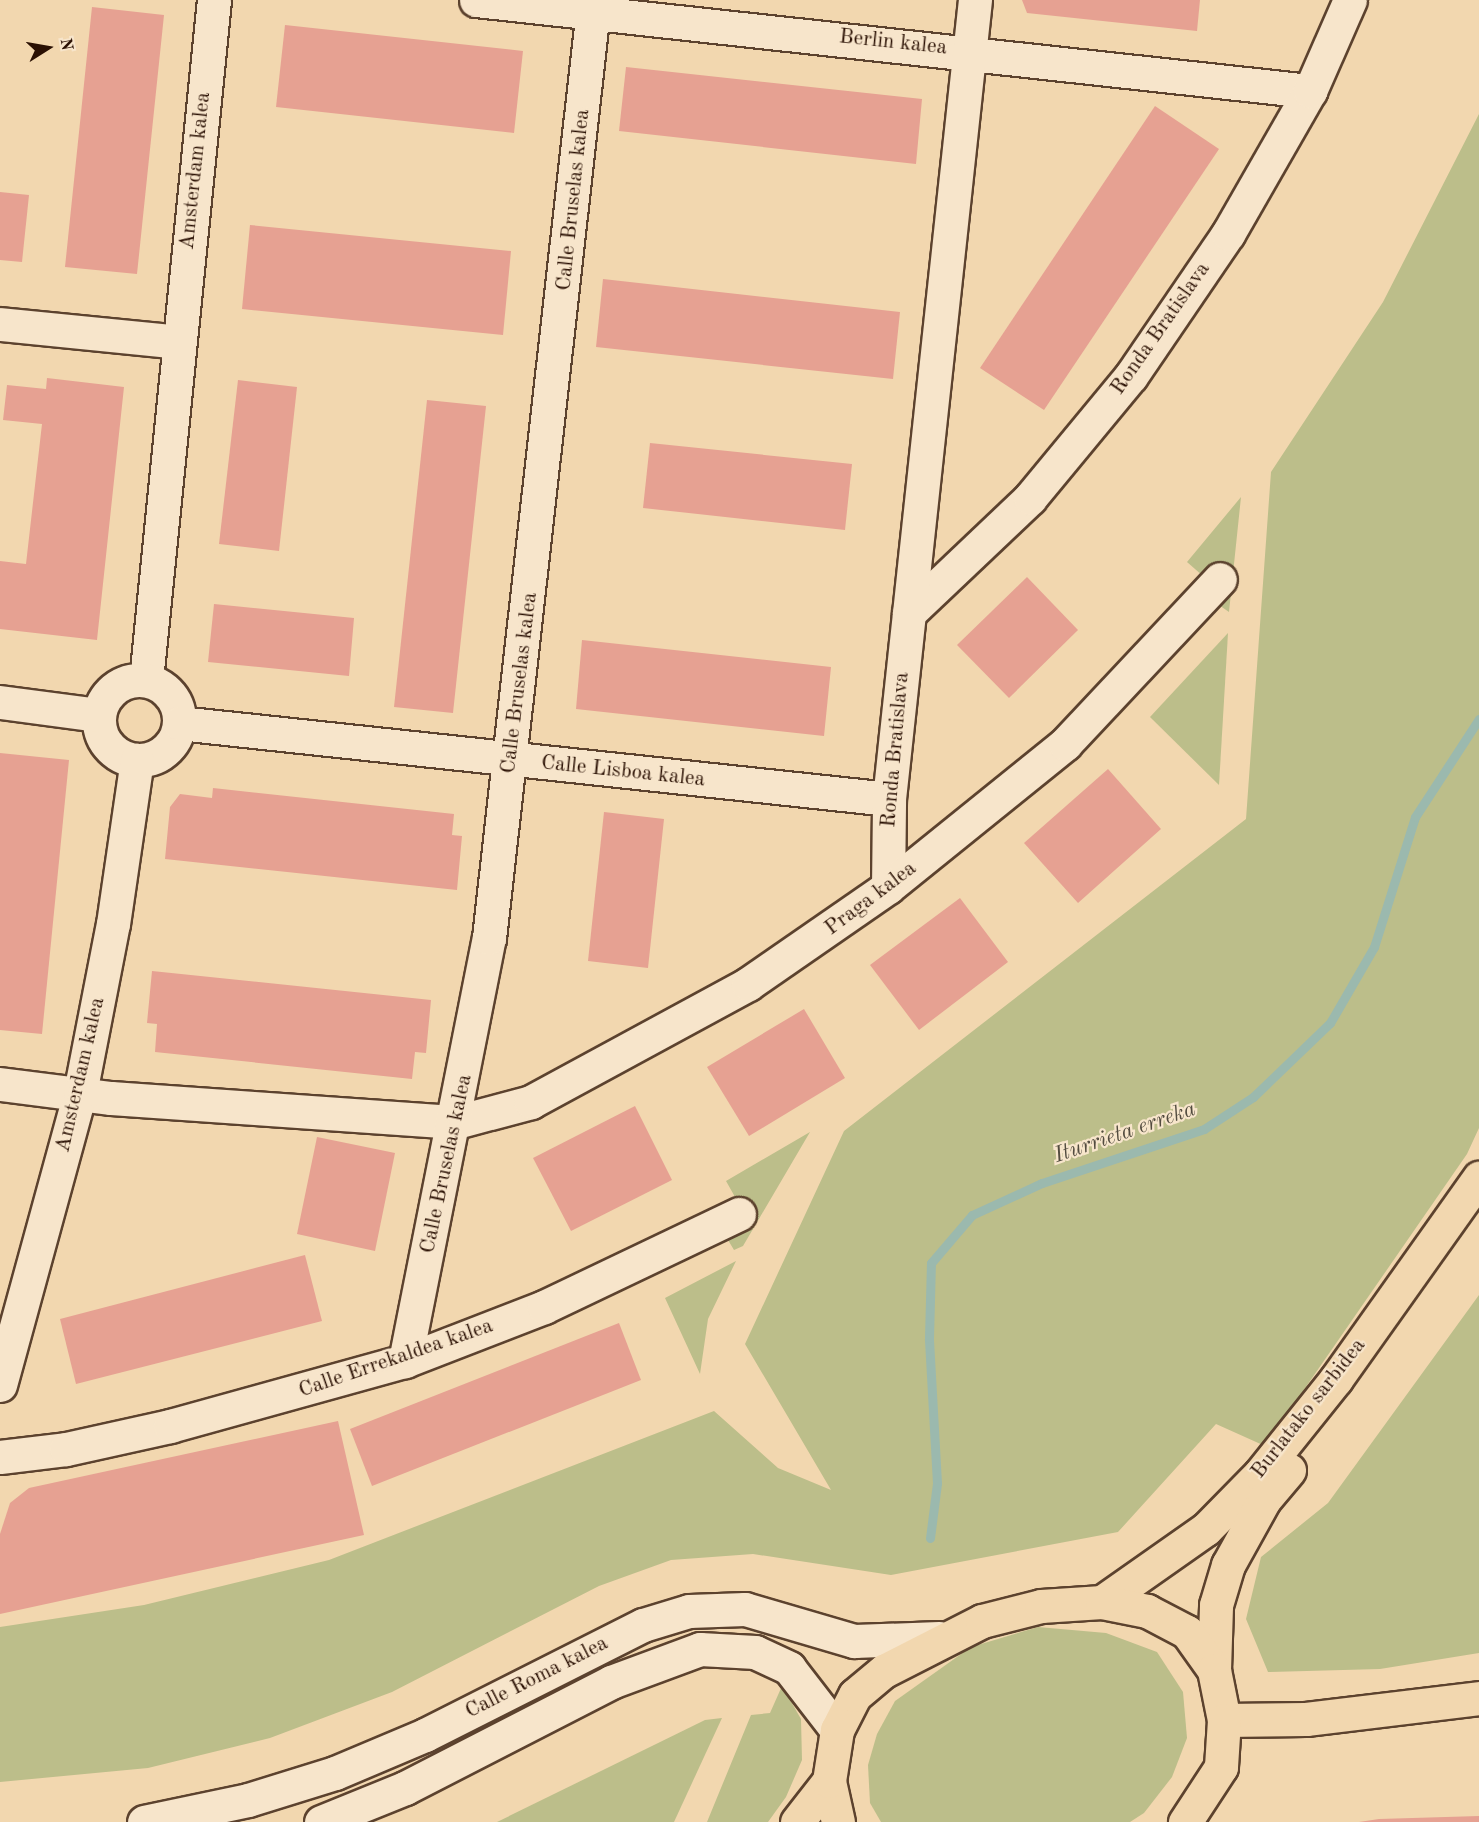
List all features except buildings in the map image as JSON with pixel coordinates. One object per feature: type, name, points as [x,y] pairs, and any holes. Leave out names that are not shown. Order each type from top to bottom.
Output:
[{"type":"main road","name":"Burlatako sarbidea","points":[[1102,1602],[1206,1529],[1260,1474],[1336,1379],[1479,1178]]},
{"type":"main road","name":"Burlatako sarbidea","points":[[1214,1670],[1216,1605],[1228,1565],[1264,1500],[1390,1339],[1479,1209]]},
{"type":"main road","points":[[838,1822],[829,1780],[837,1730],[855,1695],[939,1638],[1041,1606],[1102,1602],[1147,1611],[1187,1632],[1214,1670],[1224,1720],[1221,1767],[1185,1822]]},
{"type":"main road","points":[[1224,1720],[1306,1719],[1479,1698]]},
{"type":"main road","points":[[797,1822],[829,1780]]},
{"type":"street","name":"Amsterdam kalea","points":[[146,680],[214,0]]},
{"type":"street","name":"Berlin kalea","points":[[476,0],[593,6],[1310,91]]},
{"type":"street","name":"Ronda Bratislava","points":[[888,887],[889,799],[975,0]]},
{"type":"street","name":"Ronda Bratislava","points":[[909,613],[1030,498],[1131,376],[1228,234],[1310,91],[1350,0]]},
{"type":"street","name":"Calle Bruselas kalea","points":[[405,1361],[456,1122],[489,939],[512,760],[593,6]]},
{"type":"street","points":[[0,324],[179,342]]},
{"type":"street","name":"Praga kalea","points":[[0,1084],[80,1094],[456,1122],[531,1102],[649,1043],[803,949],[888,887],[1065,744],[1220,579]]},
{"type":"street","points":[[146,680],[171,695],[179,723],[165,750],[136,760],[108,746],[99,715],[115,687],[146,680]]},
{"type":"street","points":[[0,702],[99,715]]},
{"type":"street","name":"Calle Lisboa kalea","points":[[179,723],[889,799]]},
{"type":"street","name":"Amsterdam kalea","points":[[0,1385],[80,1094],[113,924],[136,760]]},
{"type":"street","name":"Calle Errekaldea kalea","points":[[0,1457],[66,1449],[170,1426],[405,1361],[544,1307],[739,1214]]},
{"type":"street","name":"Calle Roma kalea","points":[[144,1822],[248,1800],[335,1773],[425,1735],[643,1625],[689,1611],[745,1609],[854,1641],[939,1638]]},
{"type":"street","name":"Calle Roma kalea","points":[[321,1822],[436,1773],[611,1682],[700,1649],[755,1652],[789,1668],[837,1730]]},
{"type":"green space","points":[[1479,114],[1479,1128],[1467,1154],[1265,1446],[1216,1424],[1118,1532],[891,1575],[753,1554],[671,1560],[599,1586],[392,1692],[270,1738],[148,1768],[0,1782],[0,1627],[144,1605],[329,1560],[714,1411],[778,1468],[831,1490],[745,1344],[844,1131],[1246,819],[1271,472],[1383,302]]},
{"type":"green space","points":[[1241,497],[1229,612],[1216,603],[1230,584],[1212,565],[1203,576],[1187,562]]},
{"type":"green space","points":[[1228,633],[1219,785],[1150,717]]},
{"type":"green space","points":[[810,1132],[743,1246],[734,1250],[725,1235],[748,1220],[726,1181]]},
{"type":"green space","points":[[736,1261],[708,1319],[700,1374],[665,1298]]},
{"type":"green space","points":[[1479,1295],[1479,1653],[1380,1669],[1268,1672],[1246,1619],[1261,1557],[1328,1503]]},
{"type":"green space","points":[[1038,1627],[1106,1633],[1157,1652],[1183,1692],[1187,1738],[1172,1777],[1144,1813],[1130,1822],[881,1822],[870,1803],[868,1765],[877,1734],[895,1701],[971,1647]]},
{"type":"green space","points":[[782,1686],[801,1719],[802,1760],[786,1797],[768,1822],[707,1822],[751,1715],[770,1713]]},
{"type":"green space","points":[[722,1718],[674,1822],[497,1822],[705,1720]]},
{"type":"waterway","name":"Iturrieta erreka","points":[[930,1538],[937,1483],[929,1338],[931,1263],[972,1215],[1042,1183],[1204,1129],[1253,1097],[1330,1023],[1374,947],[1415,817],[1479,719]]}]
